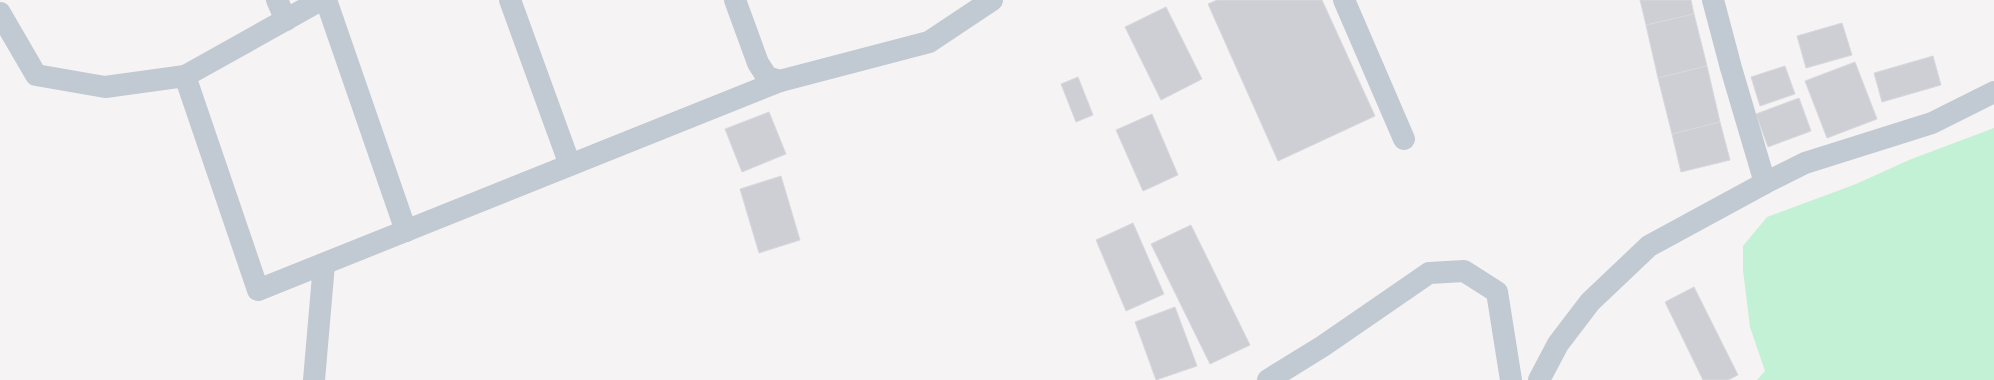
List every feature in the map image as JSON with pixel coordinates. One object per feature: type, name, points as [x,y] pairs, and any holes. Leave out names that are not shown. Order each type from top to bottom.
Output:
[{"type":"street","points":[[277,0],[286,20]]},
{"type":"street","points":[[0,13],[36,75],[105,87],[185,76],[321,0]]},
{"type":"street","points":[[326,0],[406,231]]},
{"type":"street","points":[[510,0],[570,165]]},
{"type":"street","points":[[735,0],[758,63],[767,77],[780,81]]},
{"type":"street","points":[[185,76],[258,290],[780,81],[929,42],[992,0]]},
{"type":"street","points":[[1344,0],[1404,139]]},
{"type":"street","points":[[1713,0],[1731,68],[1765,183]]},
{"type":"street","points":[[1539,380],[1558,344],[1590,302],[1649,246],[1805,163],[1932,123],[1994,92]]},
{"type":"street","points":[[314,380],[324,264]]},
{"type":"street","points":[[1268,380],[1323,346],[1429,273],[1464,271],[1497,292],[1510,380]]},
{"type":"green space","points":[[1994,128],[1994,380],[1757,380],[1765,371],[1750,327],[1743,270],[1743,246],[1767,217],[1856,184],[1909,160]]},
{"type":"building","points":[[1217,0],[1322,0],[1375,116],[1278,161],[1208,4]]},
{"type":"building","points":[[1640,0],[1691,0],[1694,14],[1646,25]]},
{"type":"building","points":[[1166,7],[1202,79],[1161,100],[1125,27]]},
{"type":"building","points":[[1694,14],[1707,66],[1658,78],[1646,25]]},
{"type":"building","points":[[1842,23],[1852,55],[1806,68],[1797,36]]},
{"type":"building","points":[[1933,56],[1941,85],[1882,102],[1874,73]]},
{"type":"building","points":[[1855,62],[1877,119],[1827,138],[1805,81]]},
{"type":"building","points":[[1707,66],[1720,122],[1672,134],[1658,78]]},
{"type":"building","points":[[1785,66],[1795,94],[1760,106],[1751,77]]},
{"type":"building","points":[[1078,77],[1093,115],[1076,122],[1061,84]]},
{"type":"building","points":[[1799,98],[1811,131],[1768,147],[1756,114]]},
{"type":"building","points":[[769,112],[786,154],[742,172],[725,129]]},
{"type":"building","points":[[1152,114],[1178,175],[1143,191],[1116,130]]},
{"type":"building","points":[[1720,122],[1730,160],[1681,172],[1672,134]]},
{"type":"building","points":[[781,176],[800,240],[759,253],[740,189]]},
{"type":"building","points":[[1133,223],[1164,294],[1126,311],[1096,240]]},
{"type":"building","points":[[1191,225],[1250,345],[1210,364],[1151,244]]},
{"type":"building","points":[[1694,287],[1738,375],[1728,380],[1703,380],[1665,302]]},
{"type":"building","points":[[1175,307],[1197,366],[1156,380],[1135,322]]}]
